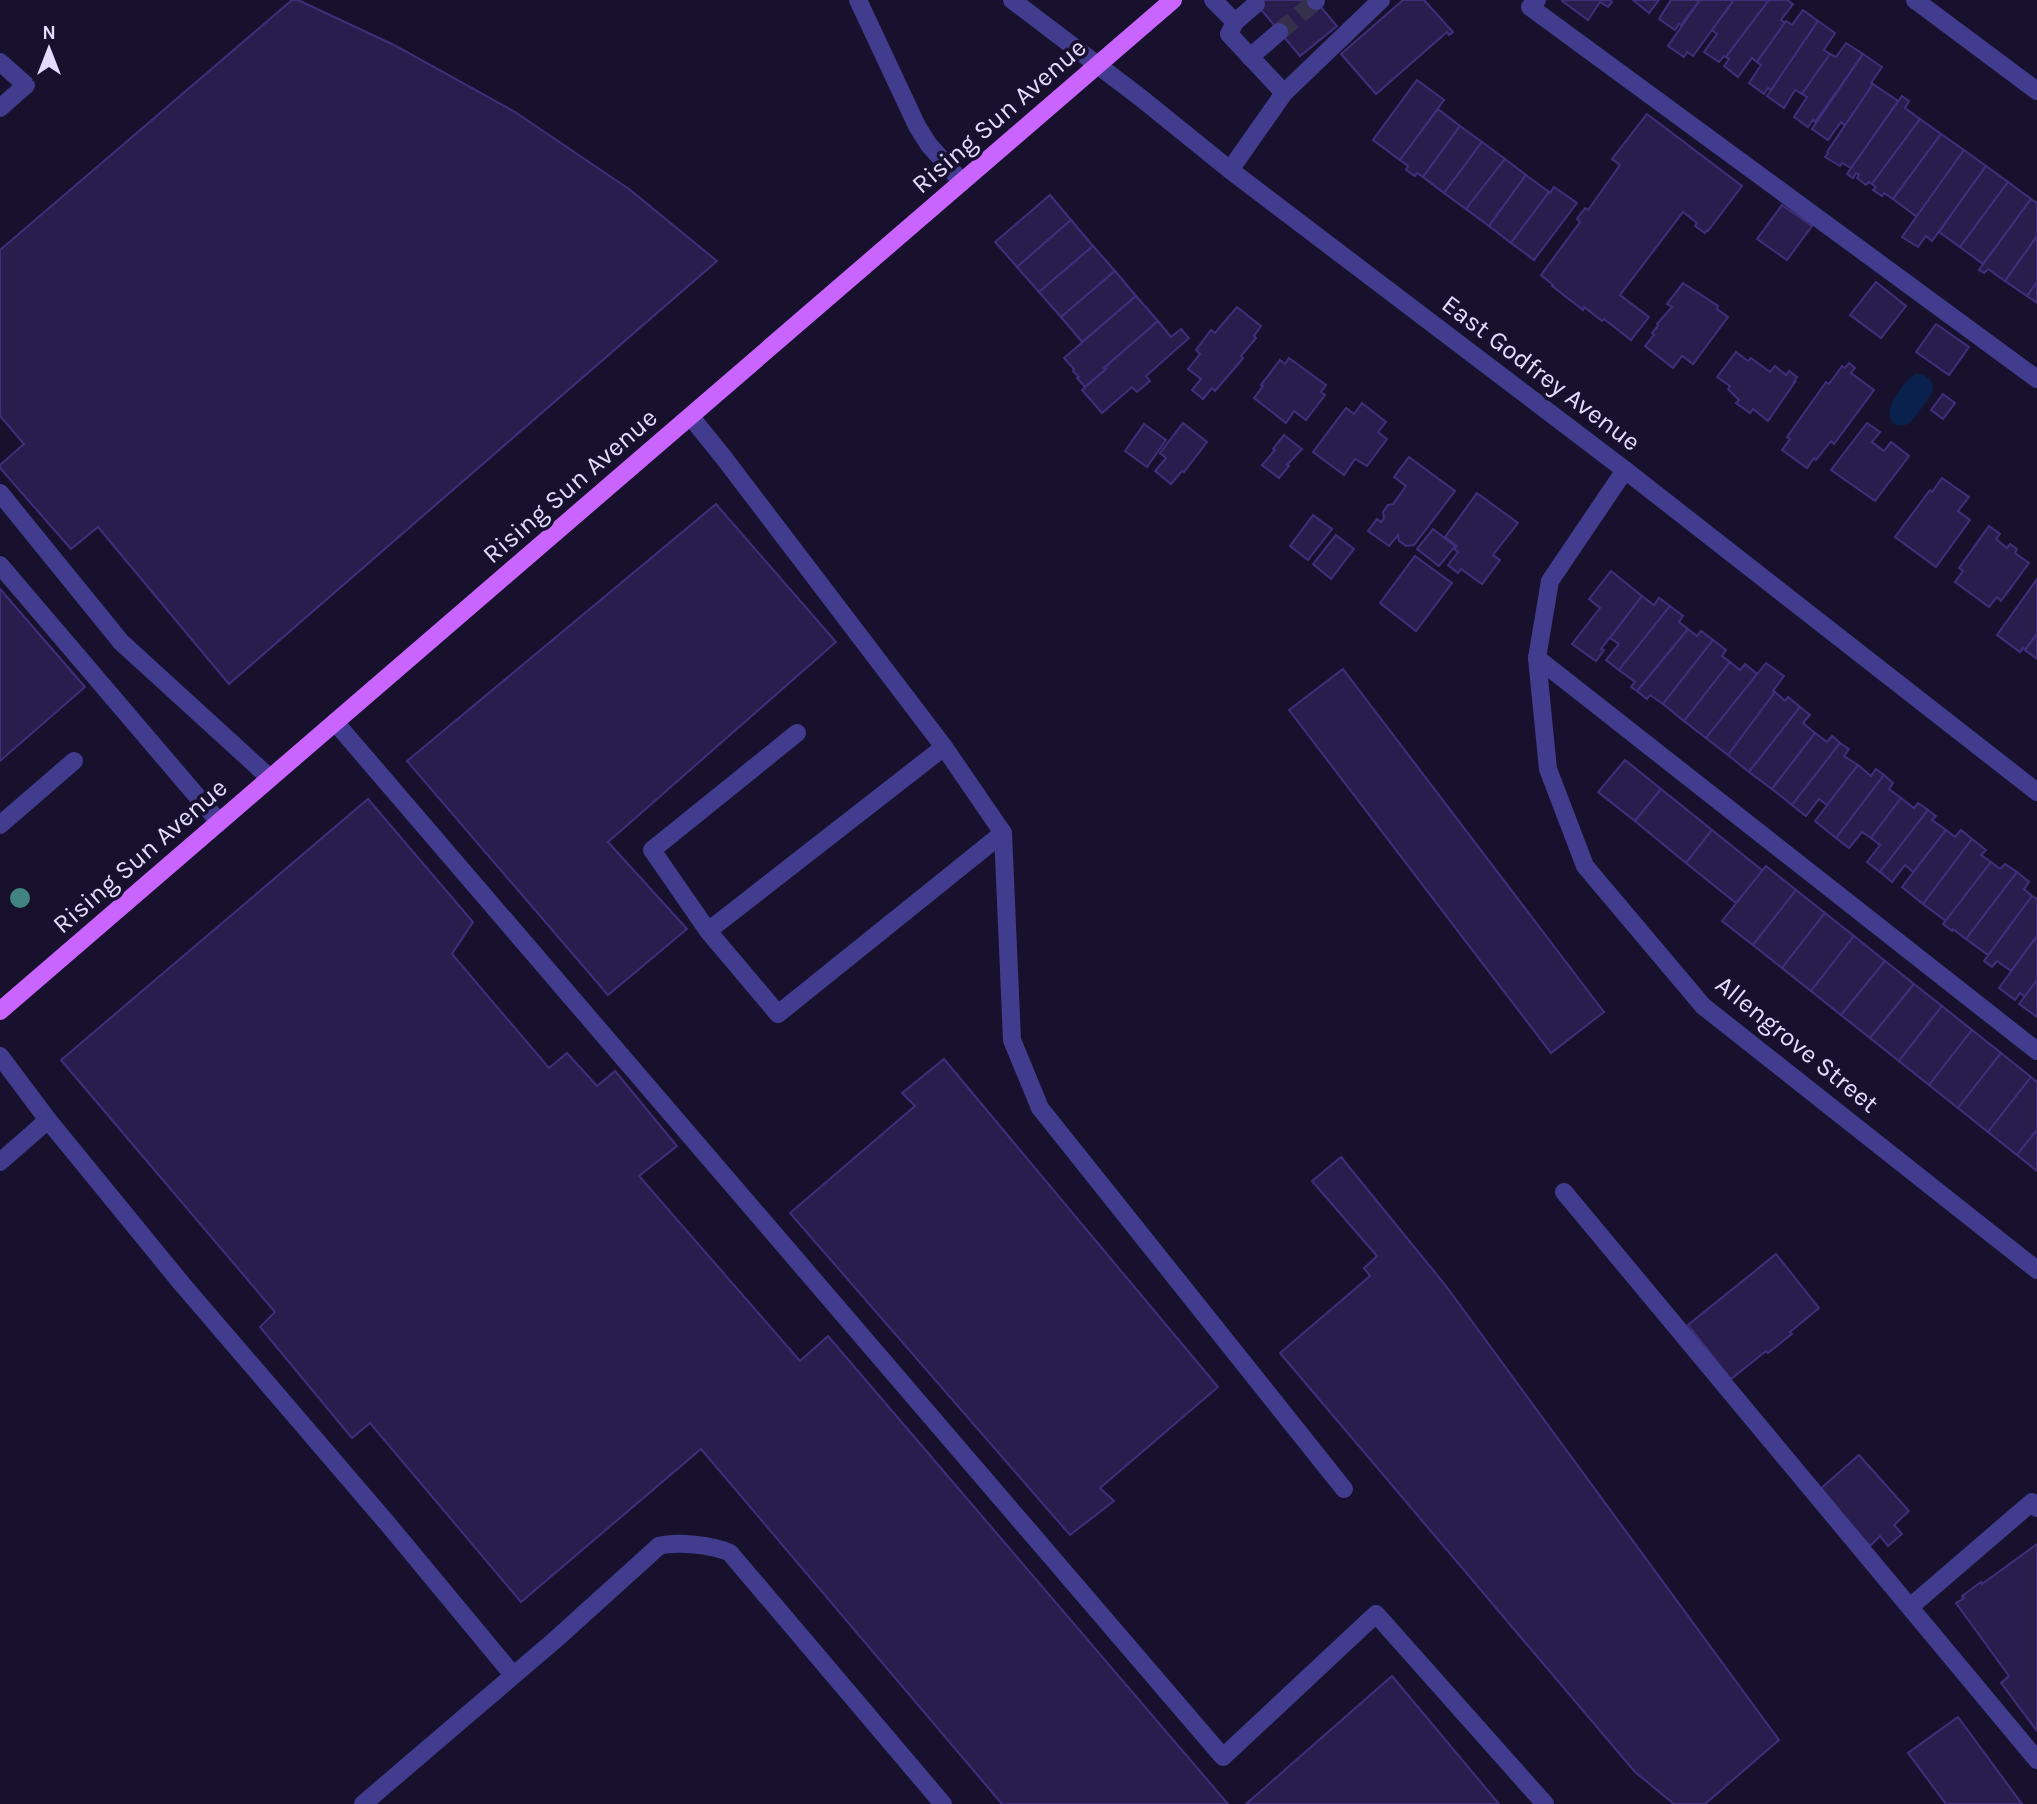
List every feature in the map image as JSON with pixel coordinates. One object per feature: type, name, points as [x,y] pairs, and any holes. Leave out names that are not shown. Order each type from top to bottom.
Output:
[{"type":"main road","name":"Rising Sun Avenue","points":[[0,1011],[1172,0]]},
{"type":"street","points":[[858,0],[917,126],[929,145],[962,182]]},
{"type":"street","name":"East Godfrey Avenue","points":[[1012,0],[1230,170],[1625,470],[2037,792]]},
{"type":"street","points":[[1213,0],[1235,22]]},
{"type":"street","points":[[1230,170],[1284,93],[1381,0]]},
{"type":"street","points":[[1537,0],[1530,7],[2037,379]]},
{"type":"street","points":[[1915,0],[2037,91]]},
{"type":"street","points":[[1256,4],[1235,22],[1229,34],[1284,93]]},
{"type":"street","points":[[1250,57],[1279,32]]},
{"type":"street","points":[[0,62],[26,85],[0,108]]},
{"type":"street","points":[[691,417],[944,747],[1003,833],[1012,1040],[1040,1108],[1344,1489]]},
{"type":"street","name":"Allengrove Street","points":[[1625,470],[1550,581],[1537,658],[1548,769],[1585,866],[1703,1006],[2037,1270]]},
{"type":"street","points":[[0,493],[121,642],[270,778]]},
{"type":"street","points":[[0,565],[219,822]]},
{"type":"street","points":[[1537,658],[2037,1051]]},
{"type":"street","points":[[335,722],[1223,1757],[1376,1614],[1545,1804]]},
{"type":"street","points":[[797,733],[653,850],[708,931],[778,1014],[1003,833]]},
{"type":"street","points":[[708,931],[944,747]]},
{"type":"street","points":[[0,825],[74,761]]},
{"type":"street","points":[[0,1056],[48,1120],[182,1284],[513,1675]]},
{"type":"street","points":[[0,1162],[48,1120]]},
{"type":"street","points":[[1564,1192],[2037,1760]]},
{"type":"street","points":[[1910,1607],[2032,1502],[2037,1508]]},
{"type":"street","points":[[363,1804],[659,1546],[668,1543],[720,1548],[730,1553],[943,1804]]},
{"type":"water","points":[[1915,374],[1921,374],[1931,381],[1933,390],[1912,420],[1905,425],[1897,425],[1889,415],[1892,402]]},
{"type":"building","points":[[292,0],[298,0],[394,45],[515,112],[629,189],[717,261],[229,684],[98,527],[71,549],[0,468],[0,465],[24,444],[0,416],[0,250]]},
{"type":"building","points":[[1253,0],[1315,0],[1337,26],[1300,56]]},
{"type":"building","points":[[1403,0],[1424,0],[1453,32],[1449,35],[1447,32],[1376,94],[1341,54]]},
{"type":"building","points":[[1563,0],[1612,2],[1608,7],[1600,2],[1588,20]]},
{"type":"building","points":[[1633,0],[1659,0],[1649,13]]},
{"type":"building","points":[[1671,0],[1700,0],[1675,30],[1659,19]]},
{"type":"building","points":[[1700,0],[1734,0],[1693,56],[1687,52],[1684,57],[1668,46]]},
{"type":"building","points":[[1734,0],[1769,0],[1726,57],[1719,62],[1704,52],[1717,34],[1712,30]]},
{"type":"building","points":[[1769,0],[1787,0],[1793,4],[1781,20],[1785,23],[1757,62],[1752,58],[1738,77],[1724,66],[1729,59],[1726,57]]},
{"type":"building","points":[[1803,10],[1818,21],[1772,90],[1768,88],[1764,94],[1749,83],[1761,65],[1757,62],[1786,21],[1792,25]]},
{"type":"building","points":[[1818,21],[1835,33],[1824,50],[1830,54],[1802,94],[1795,90],[1784,108],[1767,96]]},
{"type":"building","points":[[1846,43],[1863,54],[1815,122],[1813,120],[1808,127],[1794,117],[1807,97],[1802,94],[1830,54],[1836,57]]},
{"type":"building","points":[[1863,54],[1882,67],[1845,126],[1841,122],[1828,140],[1812,129]]},
{"type":"building","points":[[1417,80],[1444,100],[1400,160],[1373,140]]},
{"type":"building","points":[[1873,84],[1898,101],[1851,168],[1842,163],[1840,166],[1825,157],[1827,152]]},
{"type":"building","points":[[1902,96],[1909,101],[1905,108],[1920,119],[1872,184],[1869,182],[1866,185],[1857,178],[1859,174],[1856,173],[1853,178],[1847,174]]},
{"type":"building","points":[[1438,109],[1460,126],[1423,177],[1417,173],[1415,176],[1406,170],[1408,166],[1400,160]]},
{"type":"building","points":[[1647,114],[1742,186],[1705,233],[1683,212],[1620,295],[1649,317],[1631,340],[1604,319],[1602,321],[1584,307],[1583,310],[1541,275],[1580,222],[1577,219],[1585,208],[1588,210],[1620,165],[1612,159]]},
{"type":"building","points":[[1920,119],[1941,134],[1893,199],[1884,193],[1882,196],[1873,190],[1876,187],[1872,184]]},
{"type":"building","points":[[1460,126],[1482,142],[1444,193],[1423,177]]},
{"type":"building","points":[[1941,134],[1964,150],[1917,217],[1893,199]]},
{"type":"building","points":[[1482,142],[1505,159],[1466,209],[1444,193]]},
{"type":"building","points":[[1964,150],[1986,166],[1932,241],[1926,236],[1918,247],[1902,237]]},
{"type":"building","points":[[1505,159],[1526,175],[1489,226],[1466,209]]},
{"type":"building","points":[[1986,166],[2008,182],[1960,247],[1939,232]]},
{"type":"building","points":[[1526,175],[1549,192],[1511,243],[1489,226]]},
{"type":"building","points":[[2008,182],[2031,199],[1983,264],[1960,247]]},
{"type":"building","points":[[1554,187],[1577,203],[1534,260],[1511,243]]},
{"type":"building","points":[[1050,195],[1071,220],[1017,267],[995,242]]},
{"type":"building","points":[[2031,199],[2037,203],[2037,236],[2005,281],[1988,269],[1984,273],[1979,270]]},
{"type":"building","points":[[1782,205],[1812,226],[1787,260],[1757,239]]},
{"type":"building","points":[[1071,220],[1093,246],[1039,292],[1017,267]]},
{"type":"building","points":[[2037,236],[2037,282],[2027,296],[2005,281]]},
{"type":"building","points":[[1093,246],[1115,271],[1061,317],[1039,292]]},
{"type":"building","points":[[1115,271],[1136,296],[1082,342],[1061,317]]},
{"type":"building","points":[[1876,282],[1906,306],[1881,338],[1850,315]]},
{"type":"building","points":[[2037,282],[2037,303],[2027,296]]},
{"type":"building","points":[[1683,283],[1718,306],[1717,309],[1728,317],[1693,364],[1682,356],[1673,368],[1645,346],[1654,335],[1652,333],[1657,324],[1672,307],[1667,304]]},
{"type":"building","points":[[1136,296],[1158,321],[1085,387],[1064,358]]},
{"type":"building","points":[[1237,307],[1261,326],[1254,336],[1256,338],[1241,356],[1243,358],[1215,391],[1212,388],[1203,399],[1192,390],[1201,379],[1188,369],[1200,354],[1196,350],[1211,330],[1215,333]]},
{"type":"building","points":[[1158,321],[1171,337],[1181,329],[1189,338],[1146,376],[1150,381],[1137,392],[1132,387],[1102,413],[1082,390]]},
{"type":"building","points":[[1936,324],[1969,347],[1949,375],[1916,352]]},
{"type":"building","points":[[1736,352],[1748,361],[1751,358],[1770,372],[1775,366],[1786,375],[1789,371],[1797,377],[1768,421],[1753,409],[1750,413],[1736,403],[1739,400],[1728,389],[1730,386],[1717,377]]},
{"type":"building","points":[[1289,358],[1326,385],[1321,392],[1325,395],[1306,420],[1294,411],[1286,423],[1254,398],[1280,360],[1285,364]]},
{"type":"building","points":[[1849,363],[1855,368],[1851,373],[1874,390],[1834,444],[1831,441],[1807,468],[1782,450],[1790,439],[1787,437],[1826,382],[1829,384],[1842,366],[1845,368]]},
{"type":"building","points":[[1943,394],[1955,403],[1943,419],[1931,410]]},
{"type":"building","points":[[1362,403],[1386,422],[1378,432],[1387,439],[1367,466],[1355,459],[1344,475],[1313,452],[1346,408],[1354,414]]},
{"type":"building","points":[[1183,423],[1207,442],[1171,484],[1155,471],[1166,458],[1160,453]]},
{"type":"building","points":[[1867,423],[1880,432],[1872,442],[1884,451],[1891,442],[1909,456],[1875,501],[1831,470]]},
{"type":"building","points":[[1144,424],[1166,440],[1147,467],[1125,451]]},
{"type":"building","points":[[1284,435],[1302,449],[1279,478],[1262,465]]},
{"type":"building","points":[[1409,457],[1455,491],[1414,545],[1406,546],[1399,541],[1398,535],[1389,546],[1368,531],[1377,519],[1381,522],[1384,518],[1383,512],[1388,505],[1393,504],[1406,486],[1394,477]]},
{"type":"building","points":[[1942,478],[1969,497],[1958,511],[1970,520],[1936,567],[1895,537]]},
{"type":"building","points":[[1477,493],[1518,523],[1493,555],[1500,560],[1482,584],[1461,569],[1458,573],[1448,565],[1458,552],[1454,549],[1457,546],[1445,537]]},
{"type":"building","points":[[716,504],[836,642],[608,842],[687,929],[608,995],[407,761]]},
{"type":"building","points":[[1313,515],[1332,529],[1308,560],[1290,546]]},
{"type":"building","points":[[1989,526],[2000,534],[1996,539],[2007,548],[2010,544],[2017,549],[2015,553],[2029,563],[2001,601],[1997,597],[1989,607],[1955,582],[1963,571],[1959,568]]},
{"type":"building","points":[[1433,529],[1455,546],[1439,566],[1417,549]]},
{"type":"building","points":[[1336,535],[1354,549],[1331,579],[1313,564]]},
{"type":"building","points":[[1415,556],[1452,583],[1416,631],[1380,603]]},
{"type":"building","points":[[1611,571],[1642,596],[1601,649],[1604,650],[1596,661],[1572,644],[1600,608],[1589,599]]},
{"type":"building","points":[[2037,579],[2037,634],[2025,650],[2023,648],[2020,652],[1997,635]]},
{"type":"building","points":[[0,589],[85,687],[0,761]]},
{"type":"building","points":[[1642,596],[1654,605],[1659,598],[1670,606],[1619,670],[1606,660],[1619,644],[1610,638]]},
{"type":"building","points":[[1670,606],[1683,616],[1679,622],[1688,629],[1637,691],[1631,687],[1635,682],[1619,670]]},
{"type":"building","points":[[1688,629],[1697,636],[1701,631],[1713,640],[1663,704],[1650,695],[1647,699],[1637,691]]},
{"type":"building","points":[[2037,634],[2037,659],[2025,650]]},
{"type":"building","points":[[1713,640],[1726,650],[1722,656],[1730,662],[1684,721],[1663,704]]},
{"type":"building","points":[[1730,662],[1740,670],[1745,664],[1757,674],[1706,738],[1684,721]]},
{"type":"building","points":[[1766,663],[1784,676],[1728,755],[1706,738]]},
{"type":"building","points":[[1343,669],[1604,1012],[1551,1053],[1289,710]]},
{"type":"building","points":[[1775,692],[1785,701],[1788,697],[1800,707],[1749,772],[1728,755]]},
{"type":"building","points":[[1800,707],[1810,715],[1803,723],[1815,733],[1772,789],[1749,772]]},
{"type":"building","points":[[1815,733],[1827,742],[1832,736],[1840,743],[1792,805],[1772,789]]},
{"type":"building","points":[[1840,743],[1849,749],[1844,756],[1858,765],[1827,805],[1819,799],[1806,816],[1792,805]]},
{"type":"building","points":[[1625,760],[1661,789],[1635,821],[1598,792]]},
{"type":"building","points":[[1858,765],[1871,776],[1876,769],[1884,775],[1836,838],[1815,821]]},
{"type":"building","points":[[1884,775],[1893,783],[1889,789],[1901,798],[1871,838],[1862,832],[1849,848],[1836,838]]},
{"type":"building","points":[[1661,789],[1712,830],[1686,863],[1635,821]]},
{"type":"building","points":[[1901,798],[1914,808],[1918,803],[1928,810],[1880,872],[1867,862],[1880,845],[1871,838]]},
{"type":"building","points":[[368,799],[473,922],[452,954],[549,1068],[567,1053],[597,1086],[615,1071],[677,1146],[639,1176],[800,1361],[828,1336],[1228,1804],[1002,1804],[701,1449],[521,1602],[370,1423],[352,1438],[260,1327],[275,1312],[61,1060]]},
{"type":"building","points":[[1928,810],[1936,816],[1932,820],[1946,830],[1913,872],[1905,865],[1892,882],[1880,872]]},
{"type":"building","points":[[1712,830],[1763,871],[1736,903],[1686,863]]},
{"type":"building","points":[[1946,830],[1955,837],[1961,830],[1972,839],[1923,904],[1902,887]]},
{"type":"building","points":[[1972,839],[1986,850],[1981,855],[1991,862],[1946,921],[1923,904]]},
{"type":"building","points":[[1991,862],[2000,869],[2005,864],[2017,872],[1966,939],[1943,924]]},
{"type":"building","points":[[1766,866],[1796,890],[1753,945],[1722,921]]},
{"type":"building","points":[[2017,872],[2029,882],[2024,889],[2032,896],[1988,955],[1966,939]]},
{"type":"building","points":[[1796,890],[1825,913],[1782,968],[1753,945]]},
{"type":"building","points":[[2032,896],[2037,899],[2037,936],[2011,971],[1997,961],[1992,967],[1984,961]]},
{"type":"building","points":[[1825,913],[1854,936],[1811,991],[1782,968]]},
{"type":"building","points":[[1854,936],[1885,961],[1841,1015],[1811,991]]},
{"type":"building","points":[[2037,936],[2037,980],[2025,997],[2020,993],[2015,1000],[1999,988]]},
{"type":"building","points":[[1885,961],[1914,984],[1870,1038],[1841,1015]]},
{"type":"building","points":[[2037,980],[2037,1017],[2019,1004]]},
{"type":"building","points":[[1914,984],[1942,1006],[1899,1061],[1870,1038]]},
{"type":"building","points":[[1942,1006],[1972,1030],[1929,1085],[1899,1061]]},
{"type":"building","points":[[1972,1030],[2001,1053],[1958,1108],[1929,1085]]},
{"type":"building","points":[[2001,1053],[2031,1077],[1988,1132],[1958,1108]]},
{"type":"building","points":[[944,1059],[1218,1387],[1100,1488],[1114,1501],[1070,1535],[790,1213],[915,1106],[902,1093]]},
{"type":"building","points":[[2031,1077],[2037,1082],[2037,1130],[2017,1155],[1988,1132]]},
{"type":"building","points":[[2037,1130],[2037,1171],[2017,1155]]},
{"type":"building","points":[[1341,1157],[1446,1286],[1779,1740],[1705,1804],[1674,1804],[1635,1772],[1280,1353],[1370,1276],[1364,1268],[1377,1256],[1312,1181]]},
{"type":"building","points":[[1776,1254],[1819,1308],[1790,1332],[1792,1334],[1731,1379],[1688,1325]]},
{"type":"building","points":[[1859,1455],[1909,1511],[1894,1525],[1902,1534],[1888,1546],[1880,1536],[1870,1546],[1820,1489]]},
{"type":"building","points":[[2037,1544],[2037,1731],[2001,1683],[2009,1676],[1956,1603],[1981,1582],[1982,1584]]},
{"type":"building","points":[[1392,1676],[1499,1804],[1246,1804]]},
{"type":"building","points":[[1958,1717],[2022,1804],[1946,1804],[1908,1753]]},
{"type":"tunnel","points":[[1279,32],[1316,1]]}]
